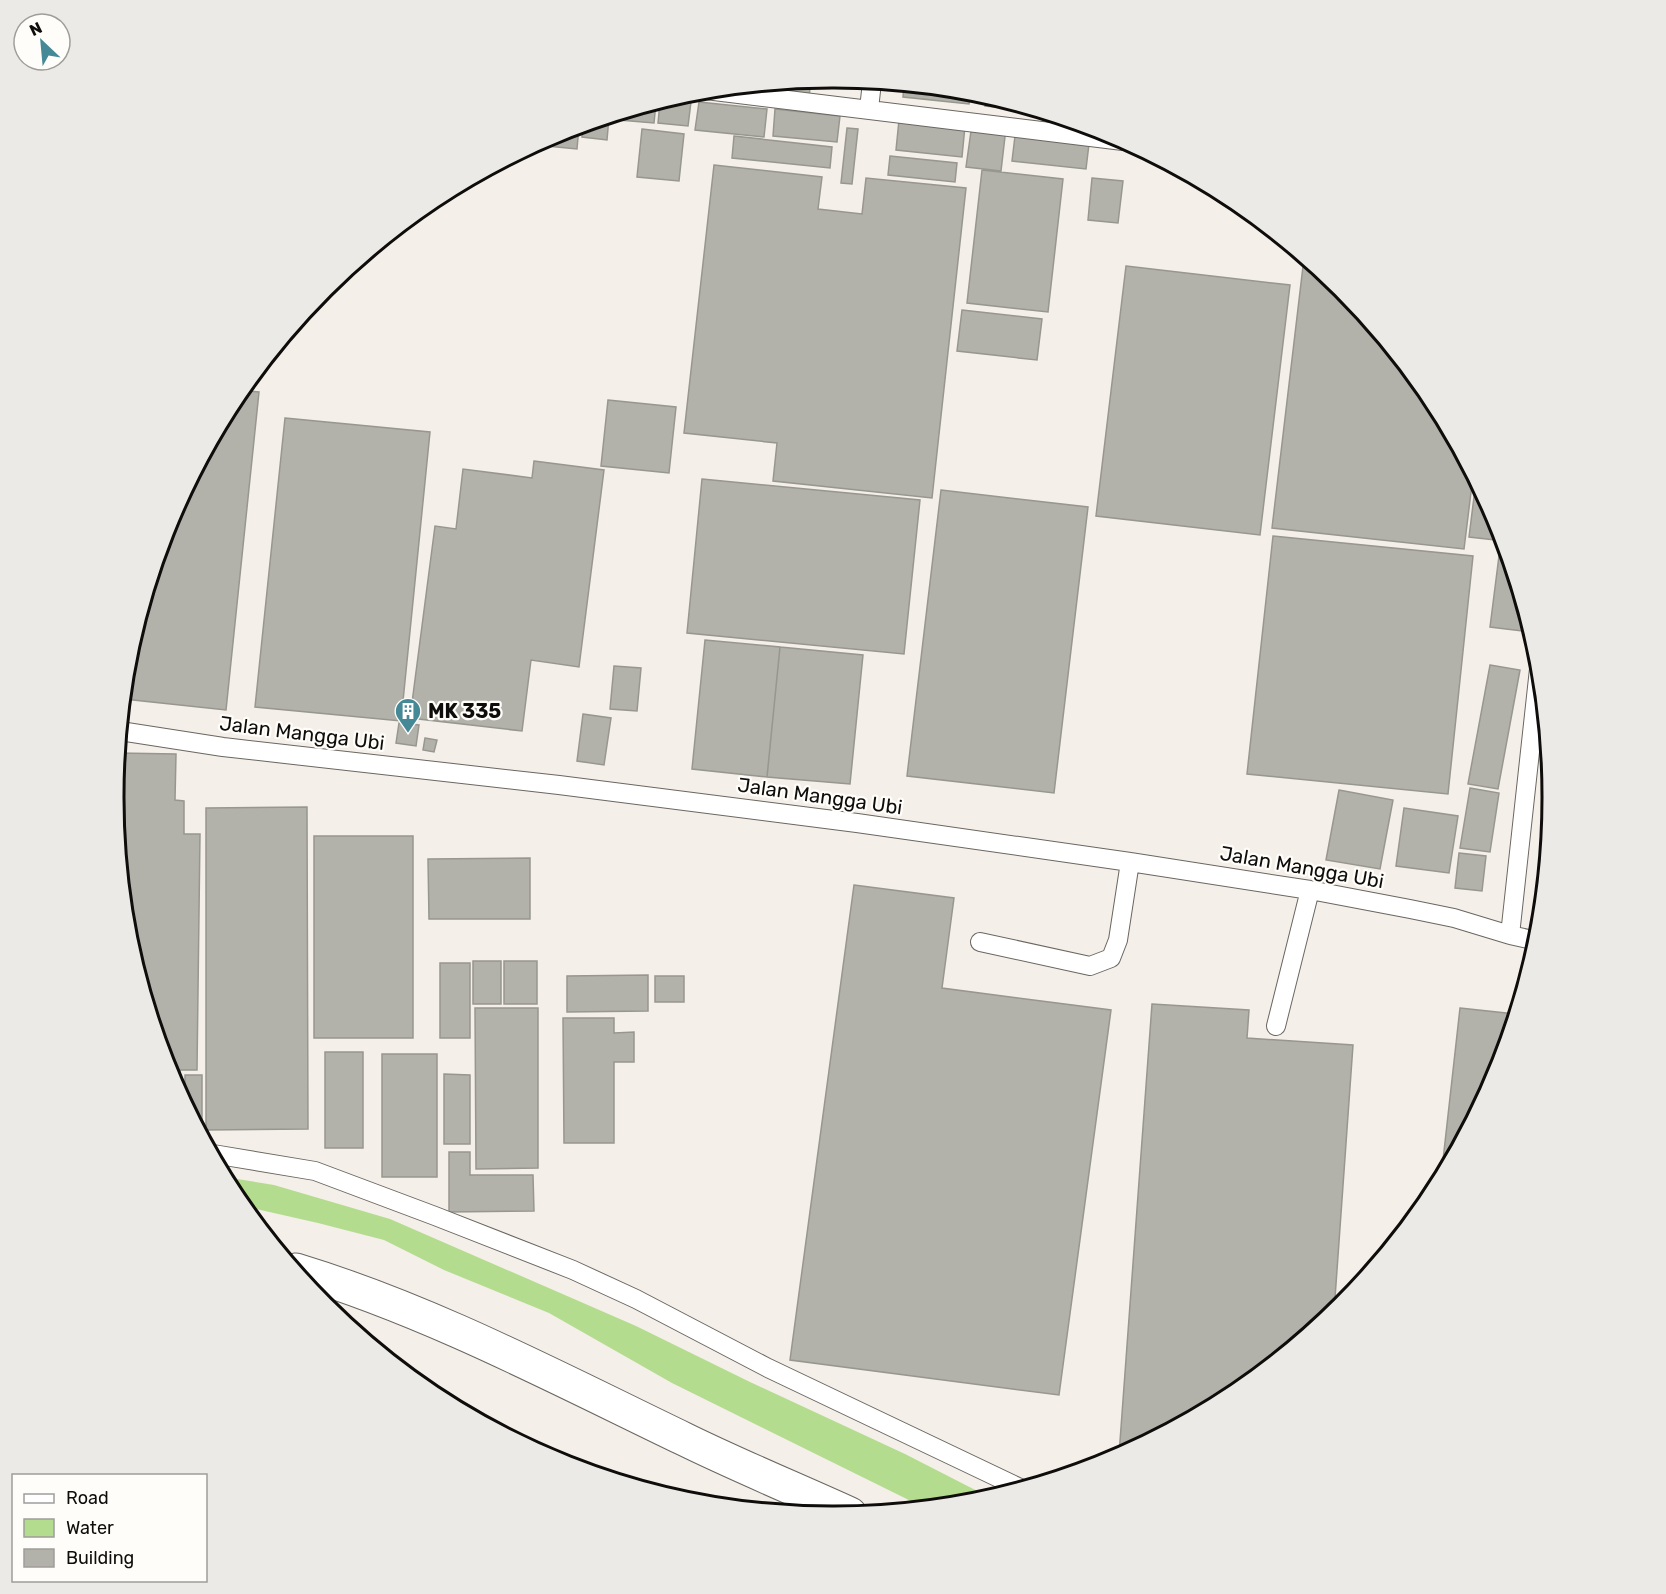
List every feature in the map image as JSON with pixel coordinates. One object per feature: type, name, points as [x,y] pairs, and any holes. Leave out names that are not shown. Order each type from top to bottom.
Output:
[{"type":"street","points":[[310,1274],[344,1285],[423,1317],[546,1371],[687,1441],[832,1506]]},
{"type":"lane","points":[[869,110],[871,90]]},
{"type":"lane","points":[[744,95],[1090,137]]},
{"type":"lane","points":[[1510,935],[1537,720]]},
{"type":"lane","name":"Jalan Mangga Ubi","points":[[128,732],[223,747],[559,784],[1130,862],[1310,890],[1454,918],[1527,938]]},
{"type":"lane","points":[[980,942],[1090,966],[1111,958],[1118,940],[1130,862]]},
{"type":"lane","points":[[1276,1026],[1310,890]]},
{"type":"lane","points":[[222,1155],[315,1171],[573,1270],[636,1299],[768,1368],[1009,1483]]},
{"type":"water","points":[[236,1179],[274,1185],[390,1219],[636,1326],[905,1454],[977,1491],[910,1501],[672,1383],[549,1313],[444,1270],[384,1240],[257,1209]]},
{"type":"building","points":[[810,89],[809,97],[767,92]]},
{"type":"building","points":[[903,93],[969,102],[969,104],[903,97]]},
{"type":"building","points":[[699,102],[767,109],[764,137],[695,130]]},
{"type":"building","points":[[691,103],[688,126],[658,123],[659,111]]},
{"type":"building","points":[[775,109],[840,116],[837,142],[773,136]]},
{"type":"building","points":[[655,112],[654,123],[624,120]]},
{"type":"building","points":[[899,120],[965,126],[962,157],[896,150]]},
{"type":"building","points":[[972,124],[1006,128],[1001,171],[966,167]]},
{"type":"building","points":[[608,125],[607,140],[582,137],[582,134]]},
{"type":"building","points":[[847,128],[858,129],[852,184],[841,183]]},
{"type":"building","points":[[642,129],[684,134],[679,181],[637,177]]},
{"type":"building","points":[[578,136],[577,149],[552,147]]},
{"type":"building","points":[[734,136],[832,147],[830,168],[732,158]]},
{"type":"building","points":[[1015,136],[1089,144],[1086,169],[1012,161]]},
{"type":"building","points":[[890,156],[957,163],[955,182],[888,175]]},
{"type":"building","points":[[714,165],[822,177],[818,209],[862,214],[866,178],[966,188],[932,498],[773,481],[777,443],[684,433]]},
{"type":"building","points":[[982,170],[1063,179],[1048,312],[967,303]]},
{"type":"building","points":[[1092,178],[1123,181],[1118,223],[1088,220]]},
{"type":"building","points":[[1126,266],[1290,285],[1260,535],[1096,516]]},
{"type":"building","points":[[1303,267],[1366,330],[1395,366],[1447,443],[1471,491],[1464,549],[1272,528]]},
{"type":"building","points":[[962,310],[1042,319],[1037,360],[957,351]]},
{"type":"building","points":[[253,391],[259,392],[226,710],[132,700],[138,659],[149,614],[178,526],[219,443]]},
{"type":"building","points":[[608,400],[676,407],[669,473],[601,466]]},
{"type":"building","points":[[285,418],[430,432],[401,721],[255,707]]},
{"type":"building","points":[[534,461],[604,470],[579,667],[531,660],[522,731],[410,718],[435,526],[456,529],[463,469],[532,478]]},
{"type":"building","points":[[702,479],[920,500],[904,654],[687,633]]},
{"type":"building","points":[[941,490],[1088,507],[1054,793],[907,776]]},
{"type":"building","points":[[1474,497],[1493,540],[1469,537]]},
{"type":"building","points":[[1273,536],[1473,556],[1448,794],[1247,774]]},
{"type":"building","points":[[1499,556],[1521,631],[1490,627]]},
{"type":"building","points":[[705,640],[780,647],[767,777],[692,769]]},
{"type":"building","points":[[780,647],[863,655],[850,784],[767,777]]},
{"type":"building","points":[[1490,665],[1520,670],[1498,789],[1468,784]]},
{"type":"building","points":[[614,666],[641,668],[637,711],[610,709]]},
{"type":"building","points":[[583,714],[611,718],[604,765],[577,761]]},
{"type":"building","name":"MK 335","points":[[399,723],[419,725],[416,746],[396,743]]},
{"type":"building","points":[[425,738],[437,740],[434,752],[423,750]]},
{"type":"building","points":[[126,753],[176,754],[175,800],[184,801],[184,834],[200,834],[197,1070],[180,1070],[180,1072],[162,1025],[138,935],[126,843],[124,797]]},
{"type":"building","points":[[1470,788],[1499,793],[1490,852],[1460,848]]},
{"type":"building","points":[[1339,790],[1393,800],[1380,869],[1326,860]]},
{"type":"building","points":[[307,807],[308,1129],[208,1130],[206,1126],[206,808]]},
{"type":"building","points":[[1404,808],[1458,816],[1449,873],[1396,866]]},
{"type":"building","points":[[314,836],[413,836],[413,1038],[314,1038]]},
{"type":"building","points":[[1459,853],[1486,856],[1482,891],[1455,888]]},
{"type":"building","points":[[530,858],[530,919],[429,919],[428,859]]},
{"type":"building","points":[[854,885],[954,898],[942,988],[1111,1010],[1059,1395],[790,1360]]},
{"type":"building","points":[[473,961],[501,961],[501,1004],[473,1004]]},
{"type":"building","points":[[504,961],[537,961],[537,1004],[504,1004]]},
{"type":"building","points":[[440,963],[470,963],[470,1038],[440,1038]]},
{"type":"building","points":[[648,975],[648,1011],[567,1012],[567,976]]},
{"type":"building","points":[[655,976],[684,976],[684,1002],[655,1002]]},
{"type":"building","points":[[1152,1004],[1249,1010],[1247,1038],[1353,1045],[1335,1297],[1300,1330],[1227,1386],[1187,1411],[1120,1444]]},
{"type":"building","points":[[475,1008],[538,1008],[538,1168],[476,1169]]},
{"type":"building","points":[[1460,1008],[1507,1013],[1488,1068],[1443,1157]]},
{"type":"building","points":[[563,1018],[614,1018],[614,1033],[634,1032],[634,1062],[614,1062],[614,1143],[564,1143]]},
{"type":"building","points":[[325,1052],[363,1052],[363,1148],[325,1148]]},
{"type":"building","points":[[382,1054],[437,1054],[437,1177],[382,1177]]},
{"type":"building","points":[[444,1074],[470,1075],[470,1144],[444,1144]]},
{"type":"building","points":[[185,1075],[202,1075],[202,1118],[198,1110],[185,1083]]},
{"type":"building","points":[[449,1152],[470,1152],[470,1175],[533,1175],[534,1211],[449,1212]]},
{"type":"place","name":"MK 335","points":[[408,734]]}]
